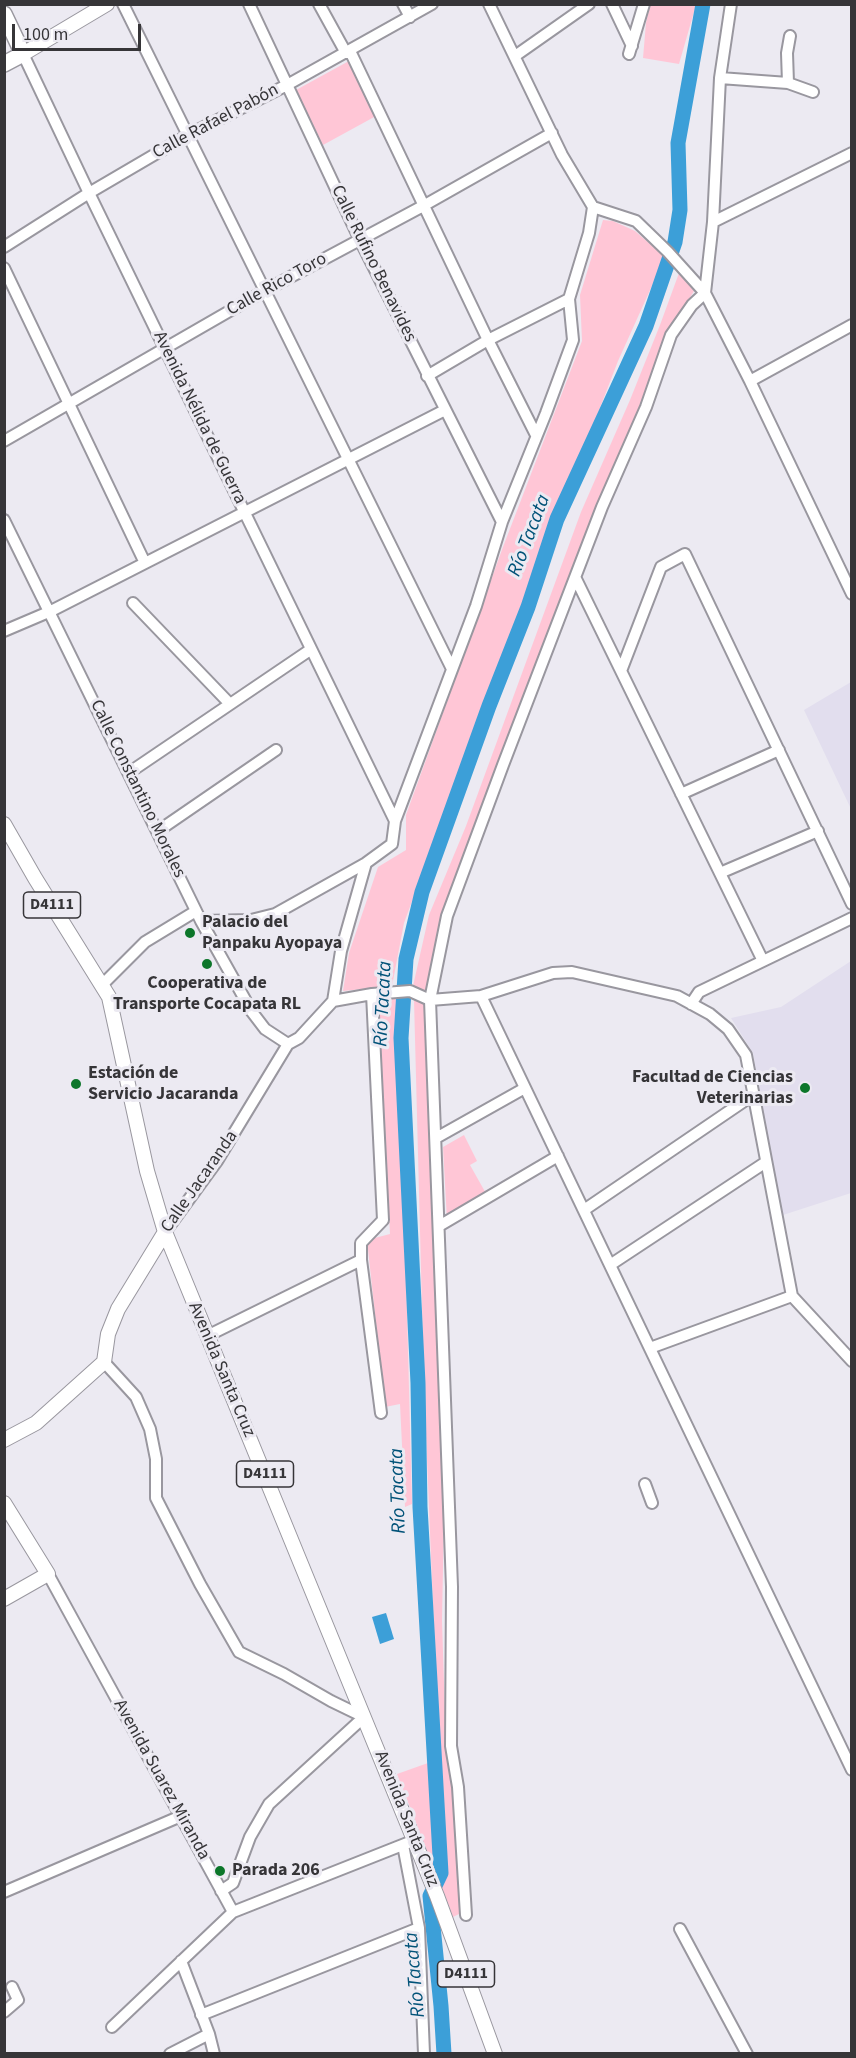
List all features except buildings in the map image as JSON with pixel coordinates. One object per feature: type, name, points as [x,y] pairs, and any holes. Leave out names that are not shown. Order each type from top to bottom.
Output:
[{"type":"highway","name":"Avenida Nélida de Guerra","points":[[4,14],[23,54]]},
{"type":"highway","points":[[4,64],[23,54]]},
{"type":"main road","points":[[23,54],[107,4]]},
{"type":"main road","name":"Avenida Santa Cruz","points":[[4,824],[35,879],[109,997],[147,1171],[165,1232],[364,1717],[409,1843],[428,1874],[437,1896],[495,2054]]},
{"type":"main road","name":"Calle Jacaranda","points":[[104,1362],[108,1334],[118,1309],[165,1232]]},
{"type":"main road","points":[[4,1440],[36,1423],[104,1362]]},
{"type":"main road","name":"Avenida Suarez Miranda","points":[[4,1503],[48,1574]]},
{"type":"main road","points":[[4,1599],[48,1574]]},
{"type":"street","points":[[123,4],[452,669]]},
{"type":"street","name":"Calle Rufino Benavides","points":[[249,4],[360,240],[502,522]]},
{"type":"street","points":[[319,4],[348,52],[536,435]]},
{"type":"street","points":[[403,4],[410,17]]},
{"type":"street","name":"Calle Rafael Pabón","points":[[4,247],[89,193],[188,135],[287,85],[432,4]]},
{"type":"street","points":[[102,985],[145,942],[199,916],[251,920],[275,914],[366,863],[392,844],[395,821],[476,606],[502,522],[573,340],[569,299],[589,233],[593,207],[552,133],[489,4]]},
{"type":"street","points":[[515,56],[589,4]]},
{"type":"street","points":[[612,4],[631,50],[645,4]]},
{"type":"street","points":[[466,1915],[458,1787],[452,1746],[452,1587],[430,1000],[447,916],[602,507],[646,407],[671,335],[692,305],[705,293],[713,222],[720,78],[731,4]]},
{"type":"street","points":[[788,83],[787,53],[790,36]]},
{"type":"street","name":"Avenida Nélida de Guerra","points":[[23,54],[310,650],[395,821]]},
{"type":"street","points":[[720,78],[788,83],[813,92]]},
{"type":"street","name":"Calle Rico Toro","points":[[4,441],[266,290],[423,206],[552,133]]},
{"type":"street","points":[[713,222],[852,153]]},
{"type":"street","points":[[593,207],[636,221],[705,293],[750,381],[852,594]]},
{"type":"street","points":[[4,268],[145,562]]},
{"type":"street","points":[[427,376],[488,340],[569,299]]},
{"type":"street","points":[[750,381],[852,325]]},
{"type":"street","points":[[4,631],[51,611],[445,410]]},
{"type":"street","name":"Calle Constantino Morales","points":[[4,520],[51,611],[199,916],[252,1012],[265,1029],[288,1044]]},
{"type":"street","points":[[621,671],[661,567],[685,554],[852,904]]},
{"type":"street","points":[[576,579],[763,961]]},
{"type":"street","points":[[132,603],[230,704]]},
{"type":"street","points":[[130,772],[310,650]]},
{"type":"street","points":[[158,831],[276,750]]},
{"type":"street","points":[[681,794],[779,750]]},
{"type":"street","points":[[720,873],[818,831]]},
{"type":"street","points":[[366,863],[341,951],[333,1001],[372,994],[404,992],[430,1000],[481,996],[553,973],[572,972],[676,996],[710,1014],[728,1029],[746,1055],[792,1296],[852,1361]]},
{"type":"street","points":[[691,1004],[699,992],[852,918]]},
{"type":"street","points":[[372,994],[383,1220],[361,1243],[361,1260],[381,1413]]},
{"type":"street","points":[[481,996],[852,1770]]},
{"type":"street","name":"Calle Jacaranda","points":[[165,1232],[217,1161],[288,1044],[300,1038],[333,1001]]},
{"type":"street","points":[[436,1138],[525,1088]]},
{"type":"street","points":[[584,1210],[753,1095]]},
{"type":"street","points":[[439,1226],[558,1156]]},
{"type":"street","points":[[610,1264],[766,1162]]},
{"type":"street","points":[[207,1336],[361,1260]]},
{"type":"street","points":[[650,1348],[792,1296]]},
{"type":"street","points":[[104,1362],[136,1397],[150,1429],[156,1459],[156,1498],[200,1584],[239,1652],[364,1717],[268,1804],[250,1837],[233,1882],[221,1890]]},
{"type":"street","points":[[645,1484],[652,1503]]},
{"type":"street","name":"Avenida Suarez Miranda","points":[[48,1574],[233,1912]]},
{"type":"street","points":[[4,1892],[181,1816]]},
{"type":"street","points":[[112,2027],[233,1912],[409,1843],[419,1928],[424,2054]]},
{"type":"street","points":[[201,2015],[419,1928]]},
{"type":"street","points":[[680,1929],[747,2054]]},
{"type":"street","points":[[181,1961],[209,2034],[214,2054]]},
{"type":"street","points":[[4,2012],[18,2000],[12,1987]]},
{"type":"street","points":[[170,2054],[209,2034]]},
{"type":"shaded area","points":[[650,5],[696,5],[679,64],[643,58]]},
{"type":"shaded area","points":[[349,61],[376,116],[323,145],[296,90]]},
{"type":"shaded area","points":[[603,220],[613,221],[635,231],[665,257],[618,361],[457,779],[404,923],[392,986],[343,991],[349,953],[378,867],[406,850],[406,815],[503,547],[582,341],[580,295]]},
{"type":"shaded area","points":[[679,273],[694,291],[668,333],[643,406],[444,911],[428,992],[413,986],[429,915],[466,826],[581,512],[630,400]]},
{"type":"shaded area","points":[[851,682],[851,809],[804,710]]},
{"type":"shaded area","name":"Facultad de Ciencias Veterinarias","points":[[851,961],[851,1193],[783,1215],[753,1053],[731,1018],[781,1007]]},
{"type":"shaded area","points":[[398,998],[397,1085],[405,1236],[412,1504],[405,1507],[400,1404],[385,1407],[367,1240],[390,1234],[378,1001]]},
{"type":"shaded area","points":[[414,1000],[428,1005],[444,1513],[442,1621],[446,1745],[453,1787],[461,1913],[453,1917],[440,1882],[444,1877],[424,1385]]},
{"type":"shaded area","points":[[464,1135],[477,1161],[470,1165],[488,1197],[447,1220],[443,1147]]},
{"type":"shaded area","points":[[428,1763],[435,1871],[397,1774]]},
{"type":"water","points":[[386,1613],[394,1639],[380,1644],[372,1617]]},
{"type":"waterway","name":"Río Tacata","points":[[444,2054],[430,1896],[441,1873],[420,1507],[418,1383],[401,1038],[406,959],[422,892],[489,706],[528,607],[557,519],[646,326],[675,242],[680,210],[678,143],[703,4]]},
{"type":"place","name":"Palacio del Panpaku Ayopaya","points":[[190,933]]},
{"type":"place","name":"Cooperativa de Transporte Cocapata RL","points":[[207,964]]},
{"type":"place","name":"Estación de Servicio Jacaranda","points":[[76,1084]]},
{"type":"place","name":"Facultad de Ciencias Veterinarias","points":[[805,1088]]},
{"type":"place","name":"Parada 206","points":[[220,1871]]}]
